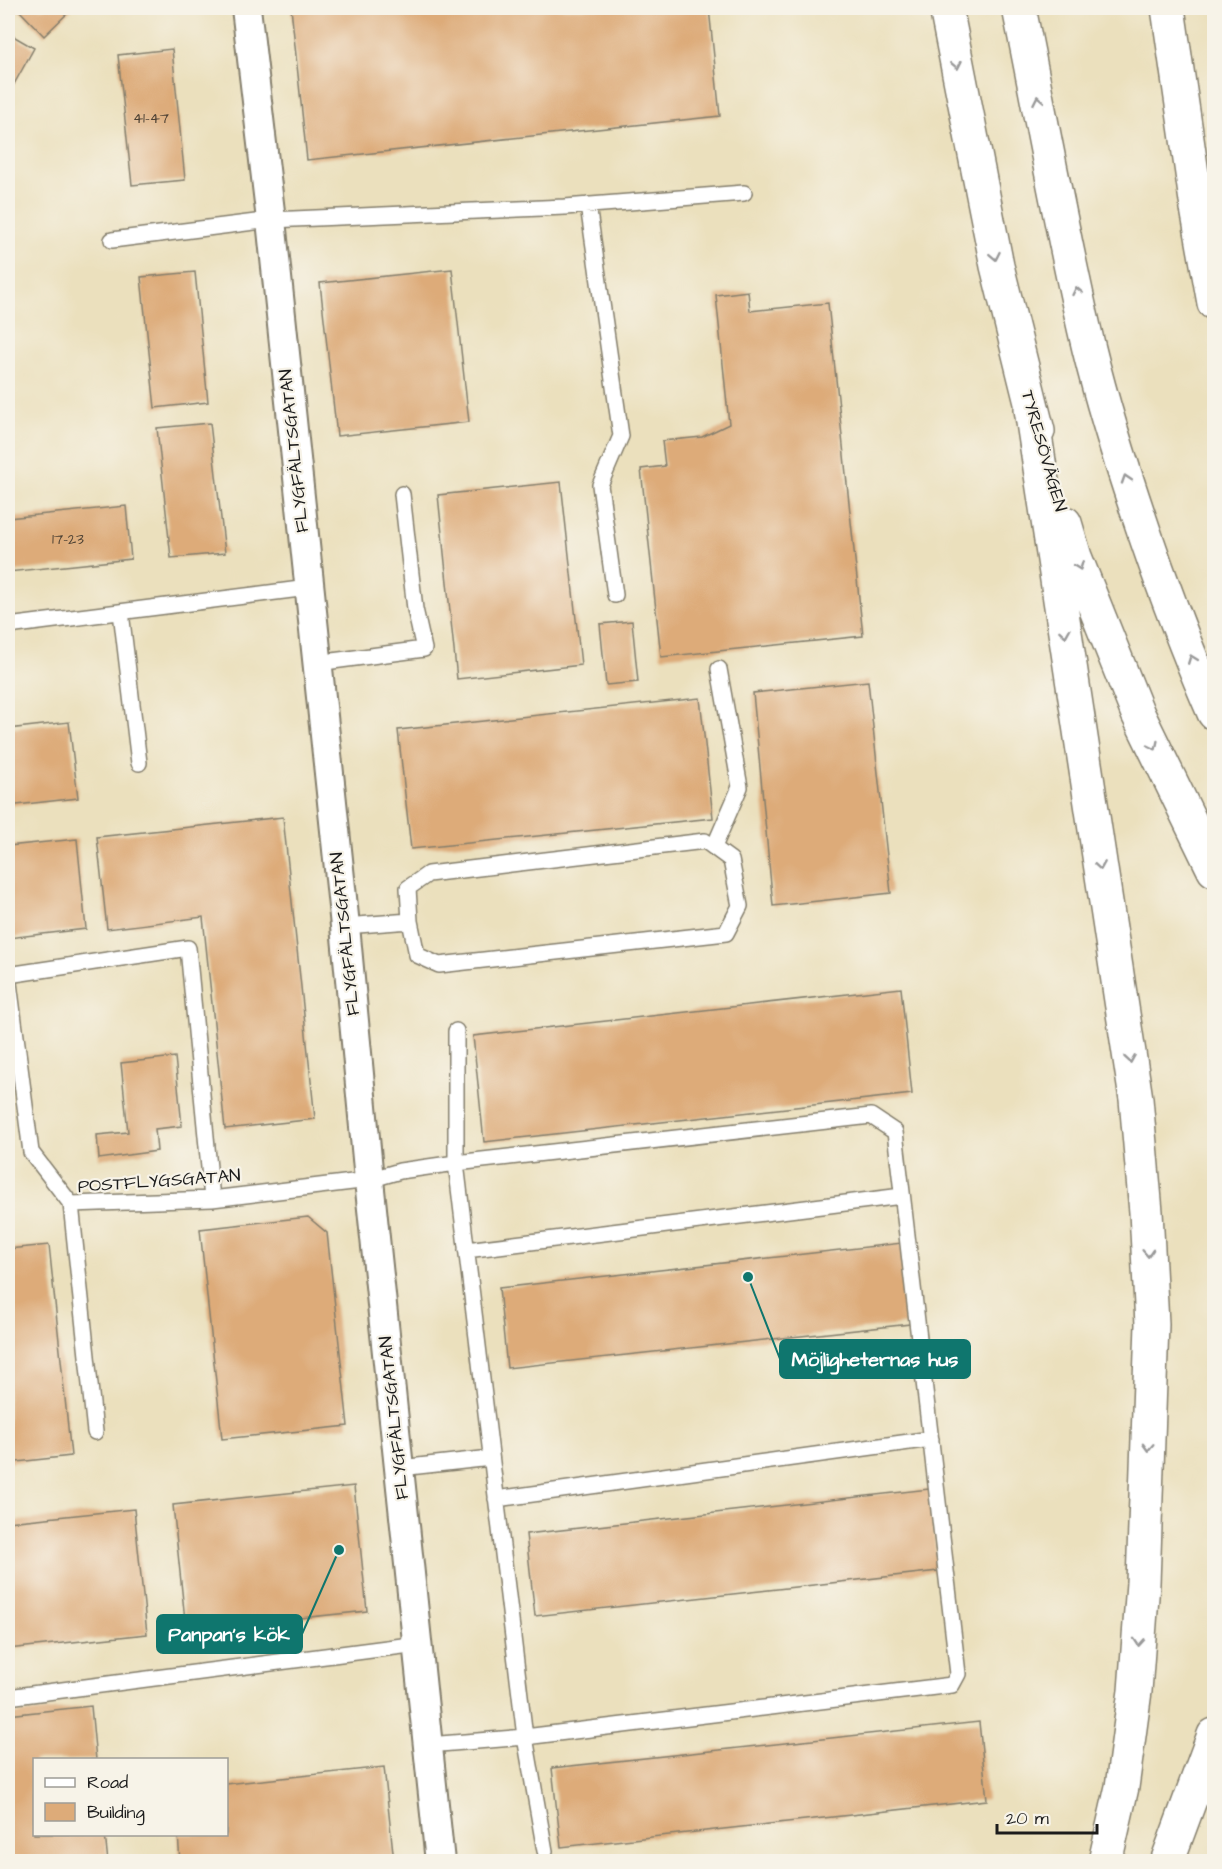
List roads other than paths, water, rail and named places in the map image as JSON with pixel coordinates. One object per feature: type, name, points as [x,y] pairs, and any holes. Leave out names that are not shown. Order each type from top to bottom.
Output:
[{"type":"main road","name":"TYRESÖVÄGEN","points":[[946,8],[997,266],[1031,409],[1075,557],[1138,714],[1215,870]]},
{"type":"main road","points":[[1019,8],[1090,350],[1124,472],[1145,535],[1215,714]]},
{"type":"main road","points":[[1168,8],[1197,208],[1215,303]]},
{"type":"main road","points":[[1031,409],[1136,1099],[1146,1212],[1152,1324],[1143,1583],[1135,1691],[1123,1776],[1105,1862]]},
{"type":"main road","points":[[1169,1859],[1215,1735]]},
{"type":"street","name":"FLYGFÄLTSGATAN","points":[[246,8],[271,220],[345,926],[440,1862]]},
{"type":"lane","points":[[112,240],[271,220],[588,205],[744,193]]},
{"type":"lane","points":[[588,205],[621,436],[600,485],[615,595]]},
{"type":"lane","points":[[317,663],[424,649],[415,609],[402,494]]},
{"type":"lane","points":[[8,626],[308,588]]},
{"type":"lane","points":[[121,612],[139,764]]},
{"type":"lane","points":[[714,847],[740,787],[719,669]]},
{"type":"lane","points":[[705,841],[714,847],[731,860],[740,906],[726,933],[439,965],[417,955],[410,921],[408,888],[428,874],[705,841]]},
{"type":"lane","points":[[345,926],[410,921]]},
{"type":"lane","points":[[71,1204],[31,1152],[8,975],[188,948],[212,1199]]},
{"type":"lane","points":[[456,1031],[456,1163],[525,1737],[545,1851]]},
{"type":"lane","name":"POSTFLYGSGATAN","points":[[95,1432],[71,1204],[212,1199],[369,1180],[400,1171],[456,1163],[871,1116],[895,1132],[902,1196]]},
{"type":"lane","points":[[428,1745],[525,1737],[952,1685],[958,1674],[902,1196],[466,1250]]},
{"type":"lane","points":[[496,1499],[931,1439]]},
{"type":"lane","points":[[400,1468],[491,1458]]},
{"type":"lane","points":[[8,1697],[418,1644]]},
{"type":"place","name":"Möjligheternas hus","points":[[748,1277]]},
{"type":"place","name":"Panpan's kök","points":[[339,1550]]}]
